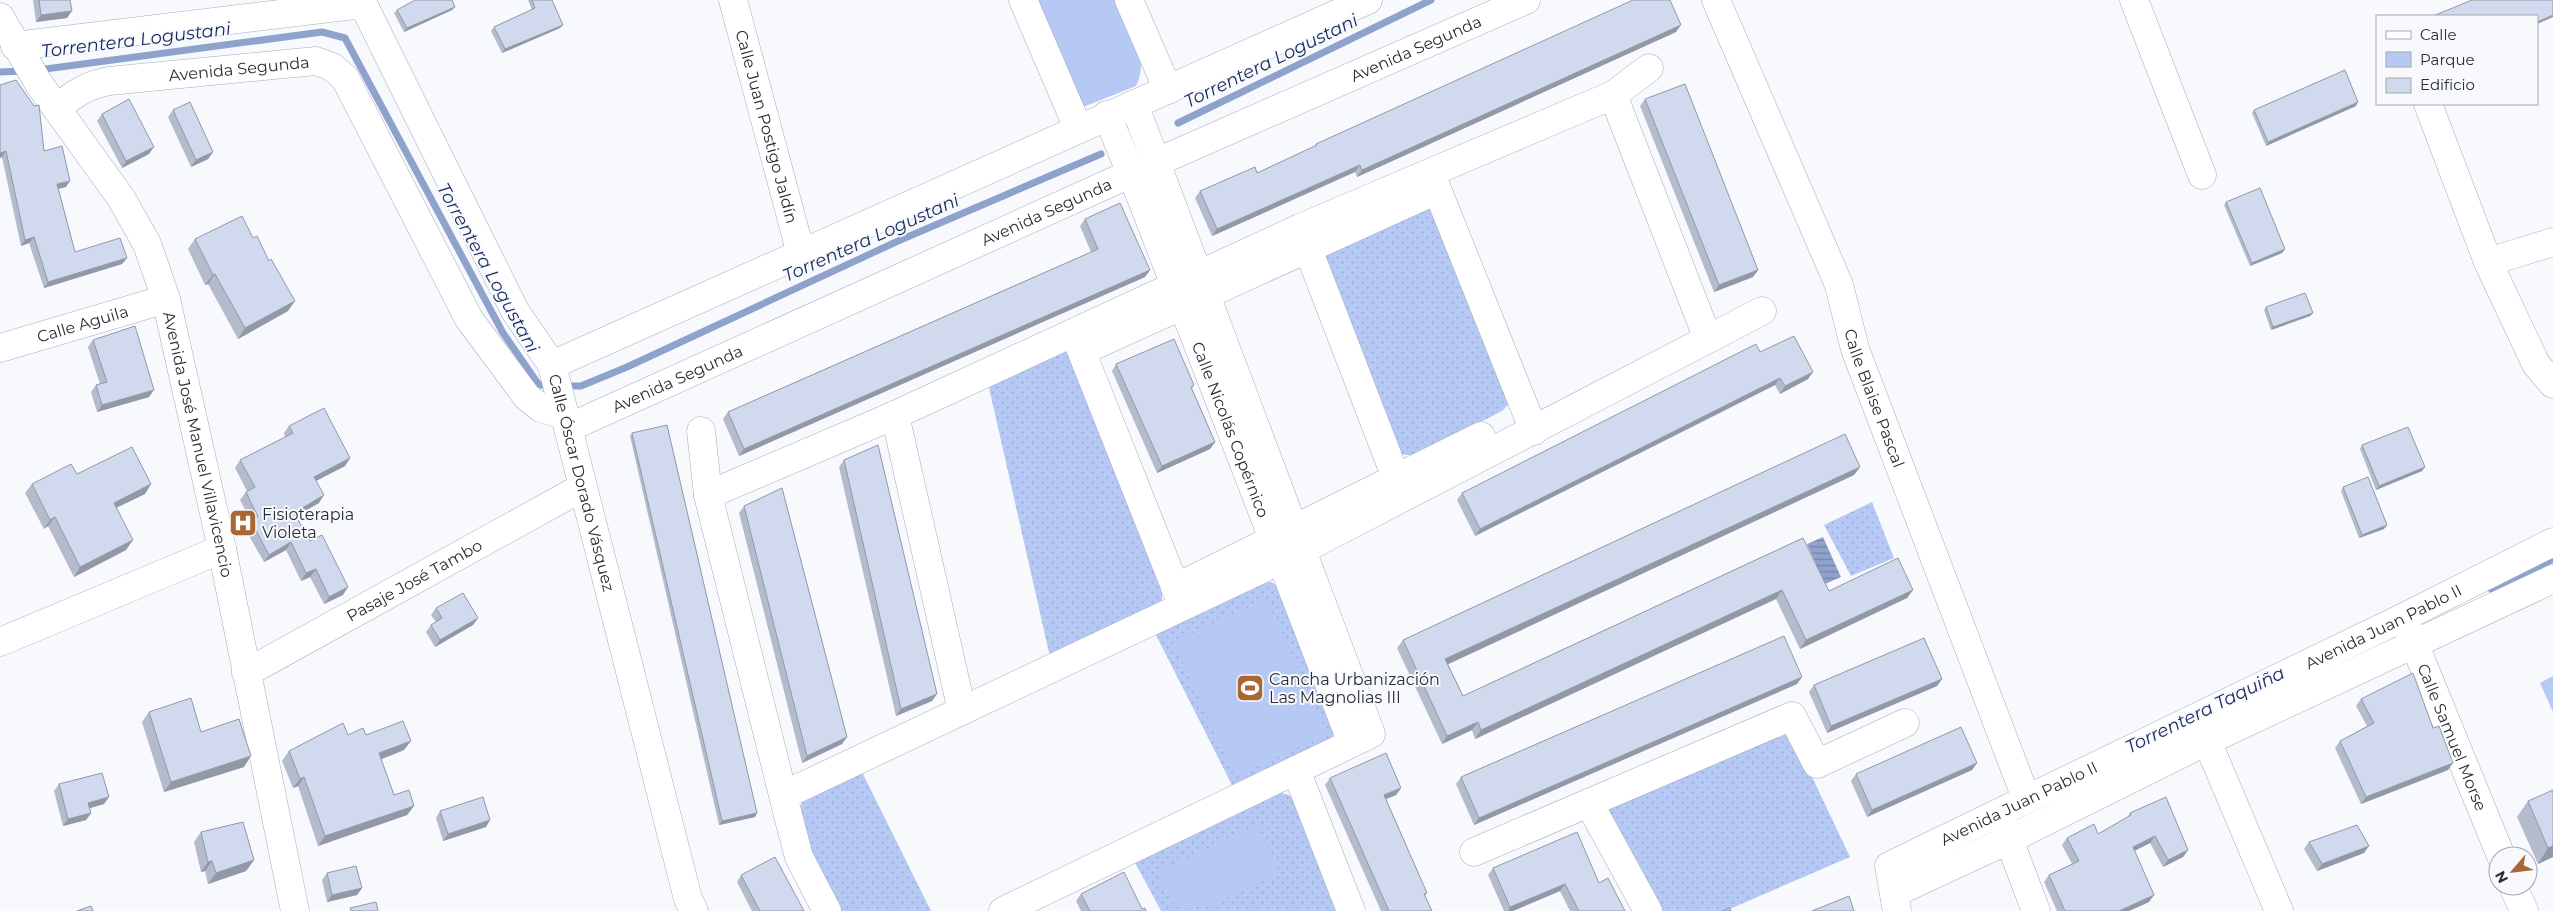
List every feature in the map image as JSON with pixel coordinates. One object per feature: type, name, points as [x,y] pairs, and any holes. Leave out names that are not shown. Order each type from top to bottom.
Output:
[{"type":"street","name":"Calle Juan Postigo Jaldín","points":[[733,0],[801,254]]},
{"type":"street","points":[[1023,0],[1078,128]]},
{"type":"street","points":[[1129,0],[1168,90]]},
{"type":"street","points":[[560,397],[801,254],[1078,128],[1168,90],[1368,0]]},
{"type":"street","name":"Avenida Segunda","points":[[57,108],[77,91],[92,84],[109,81],[316,61],[332,67],[345,78],[469,319],[528,397],[540,408],[560,397],[1157,163],[1526,0]]},
{"type":"street","name":"Calle Blaise Pascal","points":[[1716,0],[1839,285],[1855,349],[2026,798]]},
{"type":"street","points":[[2134,0],[2202,175]]},
{"type":"street","points":[[26,64],[362,2]]},
{"type":"street","name":"Calle Óscar Dorado Vásquez","points":[[362,2],[560,397],[685,889],[694,911]]},
{"type":"street","name":"Avenida José Manuel Villavicencio","points":[[0,17],[26,64],[121,198],[147,244],[166,299],[222,549],[294,911]]},
{"type":"street","points":[[708,495],[895,415],[1078,341],[1434,181],[1613,95],[1649,68]]},
{"type":"street","points":[[1613,95],[1708,340]]},
{"type":"street","name":"Calle Nicolás Copérnico","points":[[1134,104],[1157,163],[1191,289],[1361,739],[1296,770]]},
{"type":"street","points":[[2428,105],[2488,262],[2536,364],[2553,384]]},
{"type":"street","name":"Calle Nicolás Copérnico","points":[[1107,116],[1132,173],[1191,289]]},
{"type":"street","points":[[1434,181],[1530,422]]},
{"type":"street","points":[[1304,238],[1400,488]]},
{"type":"street","points":[[2488,262],[2553,242]]},
{"type":"street","name":"Calle Aguila","points":[[0,348],[166,299]]},
{"type":"street","points":[[784,795],[962,711],[1179,598],[1530,422],[1708,340],[1762,311]]},
{"type":"street","points":[[1078,341],[1179,598]]},
{"type":"street","points":[[895,415],[962,711]]},
{"type":"street","points":[[701,431],[708,495],[800,857],[828,911]]},
{"type":"street","name":"Pasaje José Tambo","points":[[246,673],[583,486]]},
{"type":"street","name":"Avenida Juan Pablo II","points":[[2553,542],[2402,618],[1888,866],[1896,902],[2008,840],[2207,741],[2553,579]]},
{"type":"street","points":[[0,642],[222,549]]},
{"type":"street","name":"Calle Samuel Morse","points":[[2402,618],[2415,643],[2497,846]]},
{"type":"street","points":[[1474,852],[1792,716],[1817,764],[1905,723]]},
{"type":"street","points":[[2207,741],[2279,911]]},
{"type":"street","points":[[1003,911],[1044,902],[1296,770],[1351,911]]},
{"type":"street","points":[[1589,804],[1648,911]]},
{"type":"street","points":[[2000,811],[2008,840],[2036,911]]},
{"type":"street","points":[[2517,896],[2524,911]]},
{"type":"green space","points":[[1031,0],[1116,0],[1132,31],[1139,53],[1140,75],[1136,86],[1083,107]]},
{"type":"green space","points":[[1427,207],[1433,210],[1509,404],[1502,411],[1415,456],[1401,454],[1323,259],[1326,252]]},
{"type":"green space","points":[[1067,350],[1072,356],[1162,592],[1162,601],[1156,607],[1050,657],[987,379]]},
{"type":"green space","points":[[1872,502],[1894,558],[1851,576],[1824,525]]},
{"type":"green space","name":"Cancha Urbanización Las Magnolias III","points":[[1259,581],[1271,582],[1281,589],[1336,729],[1330,741],[1235,791],[1154,631]]},
{"type":"green space","name":"Cancha Urbanización Las Magnolias III","points":[[1266,599],[1328,734],[1235,777],[1173,642]]},
{"type":"green space","points":[[2553,676],[2553,712],[2540,683]]},
{"type":"green space","points":[[1787,734],[1794,739],[1850,857],[1725,911],[1658,911],[1608,812],[1611,805]]},
{"type":"green space","points":[[861,770],[931,911],[837,911],[815,871],[804,843],[801,828],[800,813],[803,798]]},
{"type":"green space","points":[[1281,793],[1289,795],[1295,801],[1341,911],[1161,911],[1132,857]]},
{"type":"green space","points":[[1257,825],[1280,873],[1213,904],[1184,909],[1172,902],[1157,872]]},
{"type":"shaded area","points":[[1823,537],[1841,577],[1825,584],[1807,544]]},
{"type":"building","points":[[39,0],[70,0],[72,11],[41,15]]},
{"type":"building","points":[[415,0],[452,0],[455,7],[407,28],[397,10]]},
{"type":"building","points":[[532,0],[552,0],[563,25],[505,49],[494,27],[535,8]]},
{"type":"building","points":[[1633,0],[1670,0],[1681,25],[1362,170],[1360,165],[1217,229],[1200,191],[1255,167],[1257,173],[1316,144]]},
{"type":"building","points":[[2472,0],[2553,0],[2553,15],[2538,22],[2538,15],[2435,15]]},
{"type":"building","points":[[2345,70],[2358,102],[2268,142],[2254,110]]},
{"type":"building","points":[[16,80],[34,106],[39,105],[44,151],[62,146],[70,181],[57,184],[75,252],[120,238],[127,258],[48,282],[34,237],[25,240],[6,151],[0,153],[0,85]]},
{"type":"building","points":[[1685,84],[1758,270],[1719,285],[1645,99]]},
{"type":"building","points":[[129,99],[154,147],[126,161],[102,114]]},
{"type":"building","points":[[190,102],[213,152],[196,160],[173,110]]},
{"type":"building","points":[[2260,188],[2285,249],[2252,263],[2226,202]]},
{"type":"building","points":[[1120,203],[1150,270],[744,449],[728,412],[1098,249],[1085,219]]},
{"type":"building","points":[[242,216],[253,238],[257,236],[269,261],[271,259],[295,301],[245,328],[215,274],[213,275],[195,239]]},
{"type":"building","points":[[2305,293],[2313,313],[2273,327],[2266,307]]},
{"type":"building","points":[[135,326],[154,390],[102,405],[96,385],[107,382],[93,340]]},
{"type":"building","points":[[1794,336],[1813,372],[1785,386],[1780,378],[1480,529],[1462,493],[1756,344],[1760,352]]},
{"type":"building","points":[[1174,339],[1194,385],[1191,387],[1215,442],[1162,466],[1116,364]]},
{"type":"building","points":[[324,408],[350,458],[314,477],[324,495],[294,513],[310,541],[322,535],[348,587],[329,597],[316,569],[306,573],[291,542],[269,555],[251,521],[258,517],[246,492],[255,487],[240,460],[293,433],[289,426]]},
{"type":"building","points":[[667,425],[757,813],[722,821],[632,433]]},
{"type":"building","points":[[2408,427],[2425,467],[2379,486],[2362,445]]},
{"type":"building","points":[[1845,434],[1860,467],[1445,659],[1463,696],[1803,538],[1829,591],[1898,558],[1913,590],[1806,640],[1782,590],[1481,730],[1478,722],[1447,736],[1403,640]]},
{"type":"building","points":[[878,445],[937,694],[901,709],[844,460]]},
{"type":"building","points":[[132,447],[151,484],[114,503],[133,540],[80,567],[55,517],[50,520],[32,484],[71,464],[77,474]]},
{"type":"building","points":[[2368,477],[2387,525],[2362,535],[2343,487]]},
{"type":"building","points":[[782,488],[847,737],[807,756],[744,506]]},
{"type":"building","points":[[463,593],[478,618],[440,640],[431,625],[442,618],[436,608]]},
{"type":"building","points":[[1784,636],[1802,677],[1479,818],[1461,777]]},
{"type":"building","points":[[1924,638],[1942,679],[1831,726],[1814,685]]},
{"type":"building","points":[[2413,673],[2433,728],[2439,726],[2453,763],[2366,797],[2340,741],[2374,723],[2361,699]]},
{"type":"building","points":[[191,698],[201,732],[239,719],[251,756],[171,782],[149,712]]},
{"type":"building","points":[[403,721],[411,741],[379,753],[394,795],[409,790],[414,806],[325,836],[304,777],[300,779],[289,751],[343,723],[348,735],[363,728],[366,735]]},
{"type":"building","points":[[1961,727],[1977,763],[1872,810],[1856,774]]},
{"type":"building","points":[[1386,753],[1401,788],[1384,795],[1427,893],[1424,894],[1432,911],[1389,911],[1330,778]]},
{"type":"building","points":[[102,773],[109,797],[88,803],[91,813],[68,819],[59,784]]},
{"type":"building","points":[[2553,790],[2553,846],[2548,848],[2528,801]]},
{"type":"building","points":[[483,797],[490,820],[448,834],[440,811]]},
{"type":"building","points":[[2166,797],[2188,850],[2168,860],[2155,836],[2133,847],[2154,895],[2119,911],[2065,911],[2049,875],[2079,861],[2067,838],[2094,824],[2098,834],[2131,815],[2130,813]]},
{"type":"building","points":[[243,822],[254,860],[216,873],[212,861],[208,862],[201,832]]},
{"type":"building","points":[[2357,825],[2369,846],[2322,864],[2309,842]]},
{"type":"building","points":[[1577,832],[1599,883],[1608,878],[1625,911],[1579,911],[1565,884],[1510,907],[1493,868]]},
{"type":"building","points":[[775,857],[804,911],[760,911],[741,875]]},
{"type":"building","points":[[356,866],[362,888],[332,895],[327,873]]},
{"type":"building","points":[[1124,872],[1142,909],[1145,908],[1146,911],[1090,911],[1081,894]]},
{"type":"building","points":[[1849,896],[1854,911],[1812,911]]},
{"type":"building","points":[[376,902],[378,911],[351,911],[350,908]]},
{"type":"building","points":[[91,906],[93,911],[77,911]]},
{"type":"waterway","name":"Torrentera Logustani","points":[[1178,123],[1431,0]]},
{"type":"waterway","name":"Torrentera Logustani","points":[[38,70],[322,32],[345,38],[503,333],[539,385],[552,385]]},
{"type":"waterway","name":"Torrentera Logustani","points":[[0,72],[25,71]]},
{"type":"waterway","name":"Torrentera Logustani","points":[[563,386],[581,386],[627,367],[898,241],[1101,154]]},
{"type":"waterway","name":"Torrentera Taquiña","points":[[2491,589],[2553,559]]},
{"type":"place","name":"Fisioterapia Violeta","points":[[243,523]]},
{"type":"place","name":"Cancha Urbanización Las Magnolias III","points":[[1250,688]]}]
